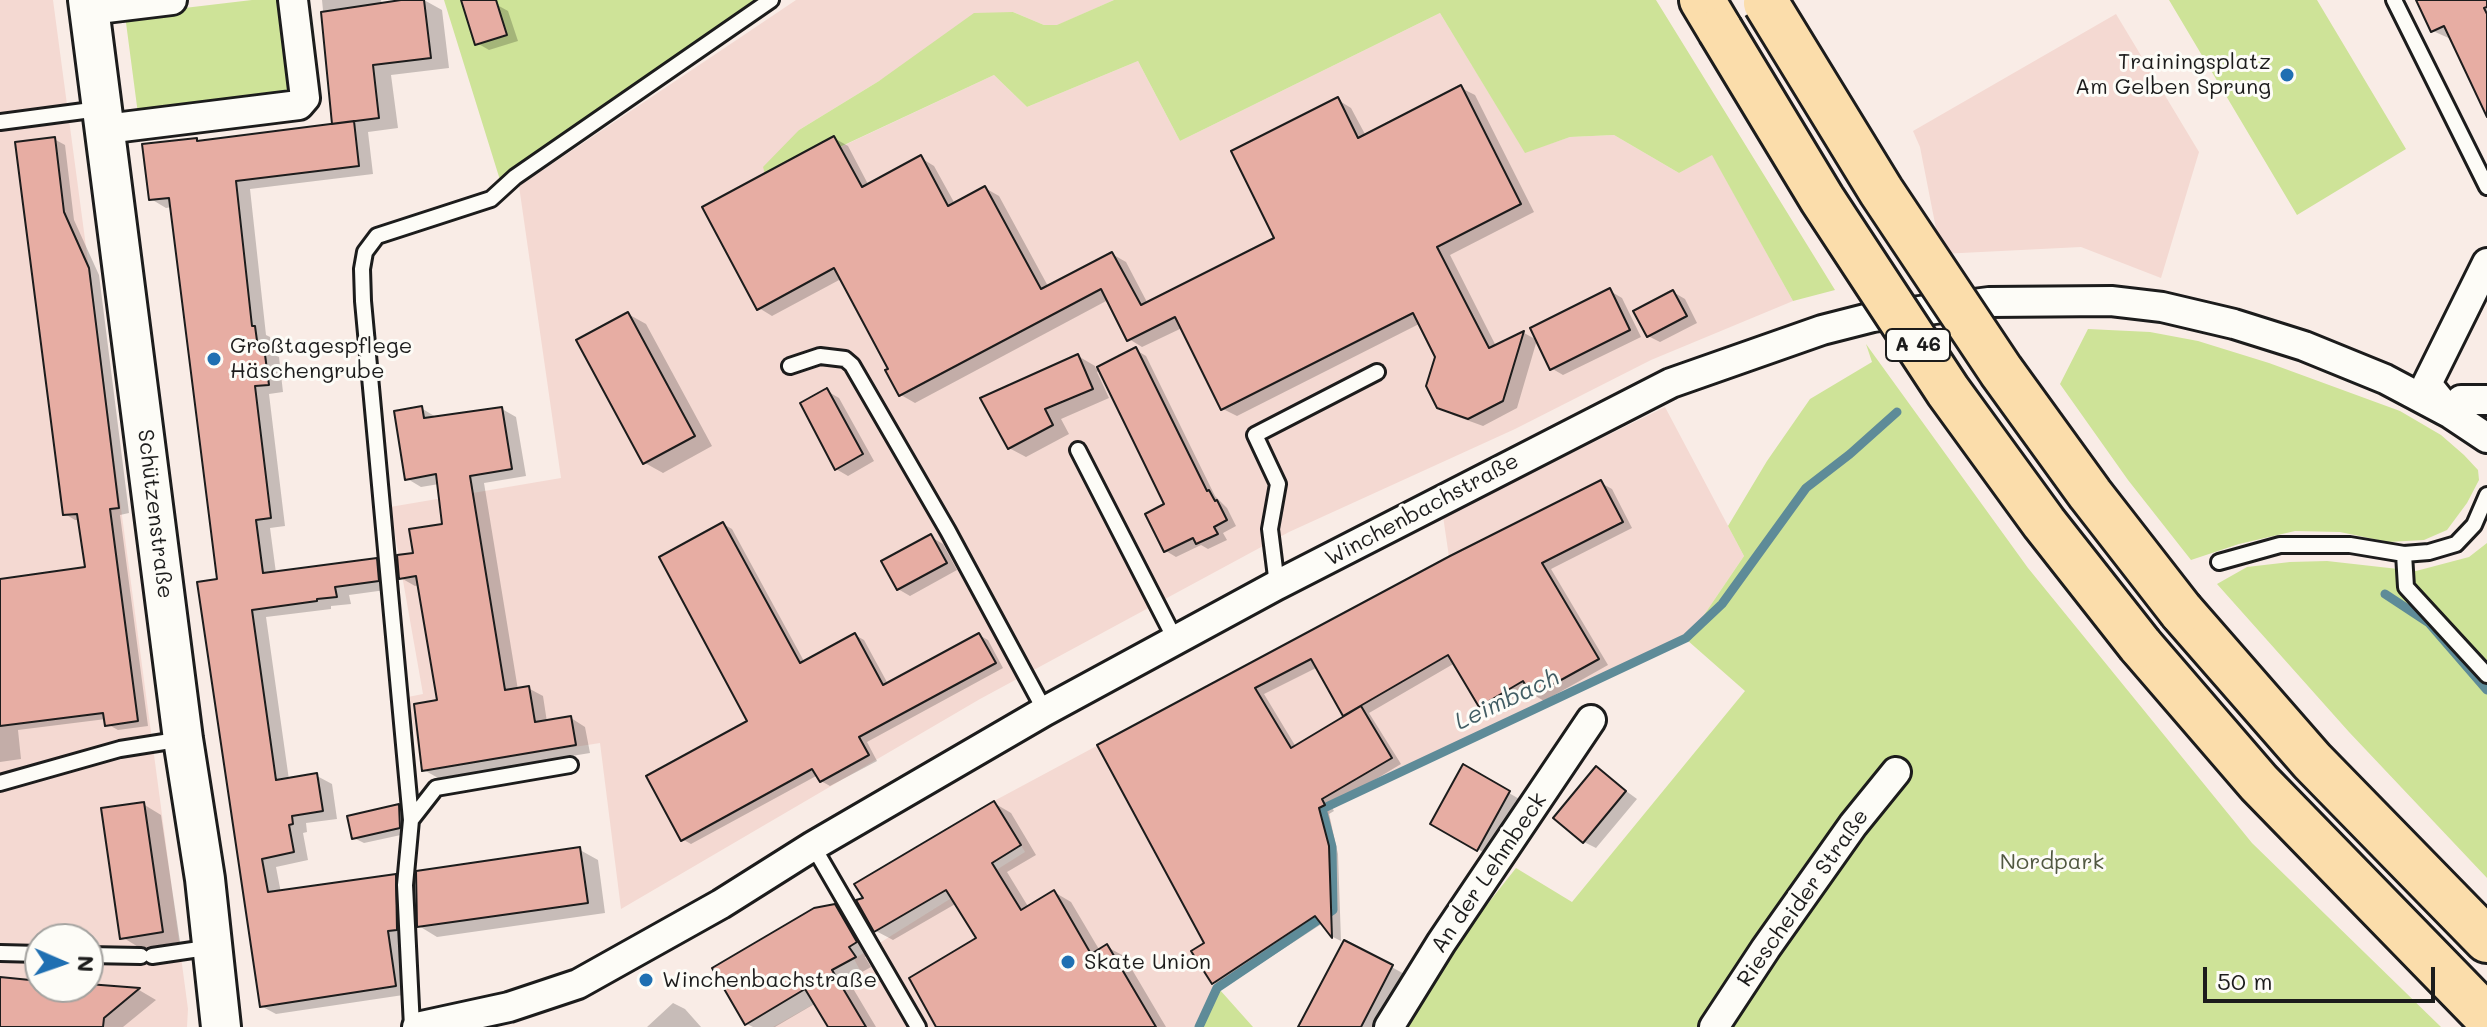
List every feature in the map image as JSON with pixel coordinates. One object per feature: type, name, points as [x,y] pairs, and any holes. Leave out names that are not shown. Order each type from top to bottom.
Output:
[{"type":"highway","name":"A 46","points":[[1766,1],[1881,191],[2001,371],[2090,494],[2181,611],[2312,761],[2487,940]]},
{"type":"highway","name":"A 46","points":[[1711,15],[1822,199],[1948,391],[2044,523],[2140,645],[2259,783],[2487,1017]]},
{"type":"street","points":[[89,5],[172,0]]},
{"type":"street","points":[[105,118],[299,105],[305,98],[293,0]]},
{"type":"street","name":"Schützenstraße","points":[[89,5],[221,1027]]},
{"type":"street","points":[[2487,263],[2427,384],[2451,414],[2461,400],[2487,400]]},
{"type":"street","name":"Winchenbachstraße","points":[[414,1027],[509,1007],[578,984],[721,904],[813,846],[1045,711],[1277,585],[1671,383],[1822,330],[1925,308],[2022,300],[2111,301],[2162,307],[2234,324],[2304,346],[2385,379],[2451,414],[2487,438]]},
{"type":"street","name":"An der Lehmbeck","points":[[1389,1027],[1441,943],[1591,720]]},
{"type":"street","name":"Riescheider Straße","points":[[1714,1027],[1836,849],[1896,772]]},
{"type":"lane","points":[[414,1027],[405,885],[411,820],[364,316],[362,269],[365,252],[377,236],[491,199],[515,177],[771,0]]},
{"type":"lane","points":[[2394,0],[2487,187]]},
{"type":"lane","points":[[0,122],[105,118]]},
{"type":"lane","points":[[790,366],[820,356],[845,359],[852,365],[948,531],[1045,711]]},
{"type":"lane","points":[[1277,585],[1270,529],[1278,484],[1255,435],[1377,372]]},
{"type":"lane","points":[[1078,450],[1176,641]]},
{"type":"lane","points":[[2219,562],[2280,545],[2350,545],[2404,554],[2429,552],[2456,544],[2474,525],[2487,495]]},
{"type":"lane","points":[[2404,554],[2406,587],[2487,675]]},
{"type":"lane","points":[[0,783],[120,749],[183,739]]},
{"type":"lane","points":[[411,820],[436,788],[570,765]]},
{"type":"lane","points":[[813,846],[918,1027]]},
{"type":"lane","points":[[104,955],[146,956],[213,947]]},
{"type":"lane","points":[[0,953],[24,954]]},
{"type":"shaded area","points":[[0,0],[53,0],[188,1009],[187,1027],[0,1027]]},
{"type":"shaded area","points":[[796,0],[1114,0],[1058,25],[1044,25],[1013,12],[879,81],[799,130],[768,181],[994,75],[1027,107],[1138,61],[1180,141],[1440,13],[1525,152],[1570,137],[1614,135],[1679,173],[1712,154],[1793,301],[1651,360],[1515,429],[1289,532],[980,699],[621,909],[600,743],[422,771],[408,697],[423,694],[390,507],[561,478],[519,186]]},
{"type":"shaded area","points":[[2116,14],[2199,152],[2161,278],[2081,247],[1941,254],[1920,147],[1913,131]]},
{"type":"shaded area","points":[[1665,407],[1744,556],[1687,640],[1328,808],[1335,843],[1337,912],[1220,990],[1214,987],[1195,1027],[773,1027],[863,976],[854,959],[1025,852],[994,801],[1449,557],[1443,516]]},
{"type":"green space","points":[[252,0],[283,0],[291,94],[138,114],[125,15]]},
{"type":"green space","points":[[444,0],[759,0],[500,180]]},
{"type":"green space","points":[[1114,0],[1656,0],[1835,290],[1793,301],[1712,155],[1679,173],[1614,135],[1570,137],[1525,153],[1440,13],[1180,141],[1138,61],[1027,107],[994,75],[767,181],[763,167],[799,130],[879,81],[974,13],[1013,12],[1044,25],[1057,25]]},
{"type":"green space","name":"Trainingsplatz Am Gelben Sprung","points":[[2169,0],[2317,0],[2406,149],[2297,215]]},
{"type":"green space","points":[[2088,329],[2150,332],[2198,341],[2269,363],[2400,411],[2441,435],[2464,455],[2478,470],[2479,480],[2447,530],[2424,540],[2388,542],[2340,532],[2295,531],[2239,544],[2191,560],[2128,480],[2060,384]]},
{"type":"green space","name":"Nordpark","points":[[1866,344],[2028,568],[2252,843],[2441,1027],[1731,1027],[1774,959],[1905,783],[1754,944],[1699,1027],[1401,1027],[1444,959],[1516,868],[1572,902],[1745,691],[1687,640],[1744,556],[1728,526],[1767,461],[1810,399],[1872,362]]},
{"type":"green space","points":[[2487,543],[2487,878],[2349,732],[2217,584],[2247,567],[2290,562],[2327,561],[2416,571],[2469,557]]},
{"type":"green space","points":[[1220,990],[1253,1027],[1203,1027]]},
{"type":"building","points":[[401,0],[424,0],[431,58],[373,65],[379,118],[332,124],[321,12]]},
{"type":"building","points":[[461,0],[496,0],[507,35],[475,45]]},
{"type":"building","points":[[2416,0],[2487,0],[2487,7],[2484,8],[2487,14],[2487,117],[2444,26],[2431,32]]},
{"type":"building","points":[[1461,85],[1521,204],[1437,247],[1489,348],[1524,331],[1503,401],[1468,419],[1437,408],[1426,386],[1435,357],[1413,313],[1221,410],[1175,317],[1127,341],[1101,289],[899,396],[885,370],[888,369],[834,268],[757,310],[702,207],[834,136],[862,187],[921,155],[948,206],[985,186],[1041,289],[1112,252],[1141,305],[1274,238],[1231,151],[1338,97],[1358,138]]},
{"type":"building","points":[[354,121],[359,166],[236,181],[252,326],[255,326],[258,348],[264,347],[269,385],[255,386],[271,518],[256,520],[263,573],[377,558],[379,581],[335,587],[337,597],[252,610],[276,780],[317,773],[323,811],[292,816],[293,824],[289,825],[294,852],[262,859],[268,892],[396,874],[397,930],[388,931],[396,986],[260,1007],[197,582],[217,579],[169,198],[149,200],[142,144],[197,138],[197,141]]},
{"type":"building","points":[[55,137],[64,212],[89,268],[119,508],[110,509],[138,721],[105,726],[103,713],[0,726],[0,579],[85,567],[77,514],[63,515],[15,142]]},
{"type":"building","points":[[1610,288],[1630,330],[1550,370],[1530,328]]},
{"type":"building","points":[[1673,290],[1687,316],[1647,337],[1633,311]]},
{"type":"building","points":[[628,312],[695,436],[643,464],[576,340]]},
{"type":"building","points":[[1136,347],[1207,491],[1217,500],[1227,520],[1214,527],[1218,534],[1196,544],[1193,538],[1164,552],[1145,514],[1164,504],[1097,367]]},
{"type":"building","points":[[1078,354],[1093,389],[1045,409],[1053,425],[1008,449],[980,398]]},
{"type":"building","points":[[827,388],[863,454],[835,470],[800,403]]},
{"type":"building","points":[[422,406],[424,418],[502,407],[512,469],[470,476],[505,690],[529,686],[535,722],[571,716],[576,745],[422,771],[414,704],[437,700],[416,576],[399,579],[397,555],[413,553],[409,529],[442,524],[436,474],[405,480],[394,411]]},
{"type":"building","points":[[1601,480],[1623,522],[1542,563],[1599,659],[1532,696],[1523,681],[1479,707],[1448,655],[1343,716],[1311,659],[1255,688],[1291,748],[1361,706],[1392,758],[1322,799],[1325,805],[1319,808],[1329,846],[1332,938],[1315,916],[1212,984],[1191,951],[1204,943],[1097,745],[1450,556]]},
{"type":"building","points":[[723,522],[800,663],[855,633],[883,685],[979,633],[996,663],[859,737],[869,755],[820,782],[812,769],[681,841],[646,776],[747,721],[659,557]]},
{"type":"building","points":[[931,534],[947,563],[897,590],[881,561]]},
{"type":"building","points":[[1463,764],[1510,791],[1477,851],[1430,824]]},
{"type":"building","points":[[1596,766],[1626,791],[1583,843],[1553,818]]},
{"type":"building","points":[[994,801],[1021,845],[992,863],[1021,910],[1054,890],[1091,954],[1107,944],[1156,1027],[936,1027],[909,978],[976,938],[946,890],[874,932],[856,900],[863,898],[854,884]]},
{"type":"building","points":[[144,802],[163,932],[120,939],[101,808]]},
{"type":"building","points":[[399,804],[400,828],[352,839],[347,816]]},
{"type":"building","points":[[580,847],[588,903],[417,927],[416,871]]},
{"type":"building","points":[[835,904],[857,942],[849,947],[856,957],[832,970],[866,1027],[828,1027],[805,989],[745,1025],[712,968],[814,908]]},
{"type":"building","points":[[1344,940],[1393,965],[1361,1027],[1298,1027]]},
{"type":"building","points":[[0,977],[24,979],[24,1003],[104,1003],[104,985],[140,988],[104,1018],[103,1027],[0,1027]]},
{"type":"waterway","name":"Leimbach","points":[[1199,1027],[1217,988],[1333,910],[1332,847],[1322,809],[1686,638],[1722,604],[1806,488],[1897,412]]},
{"type":"waterway","name":"Leimbach","points":[[2385,594],[2429,623],[2487,690]]},
{"type":"place","name":"Trainingsplatz Am Gelben Sprung","points":[[2287,75]]},
{"type":"place","name":"Großtagespflege Häschengrube","points":[[214,359]]},
{"type":"place","name":"Skate Union","points":[[1068,962]]},
{"type":"place","name":"Winchenbachstraße","points":[[646,980]]}]
